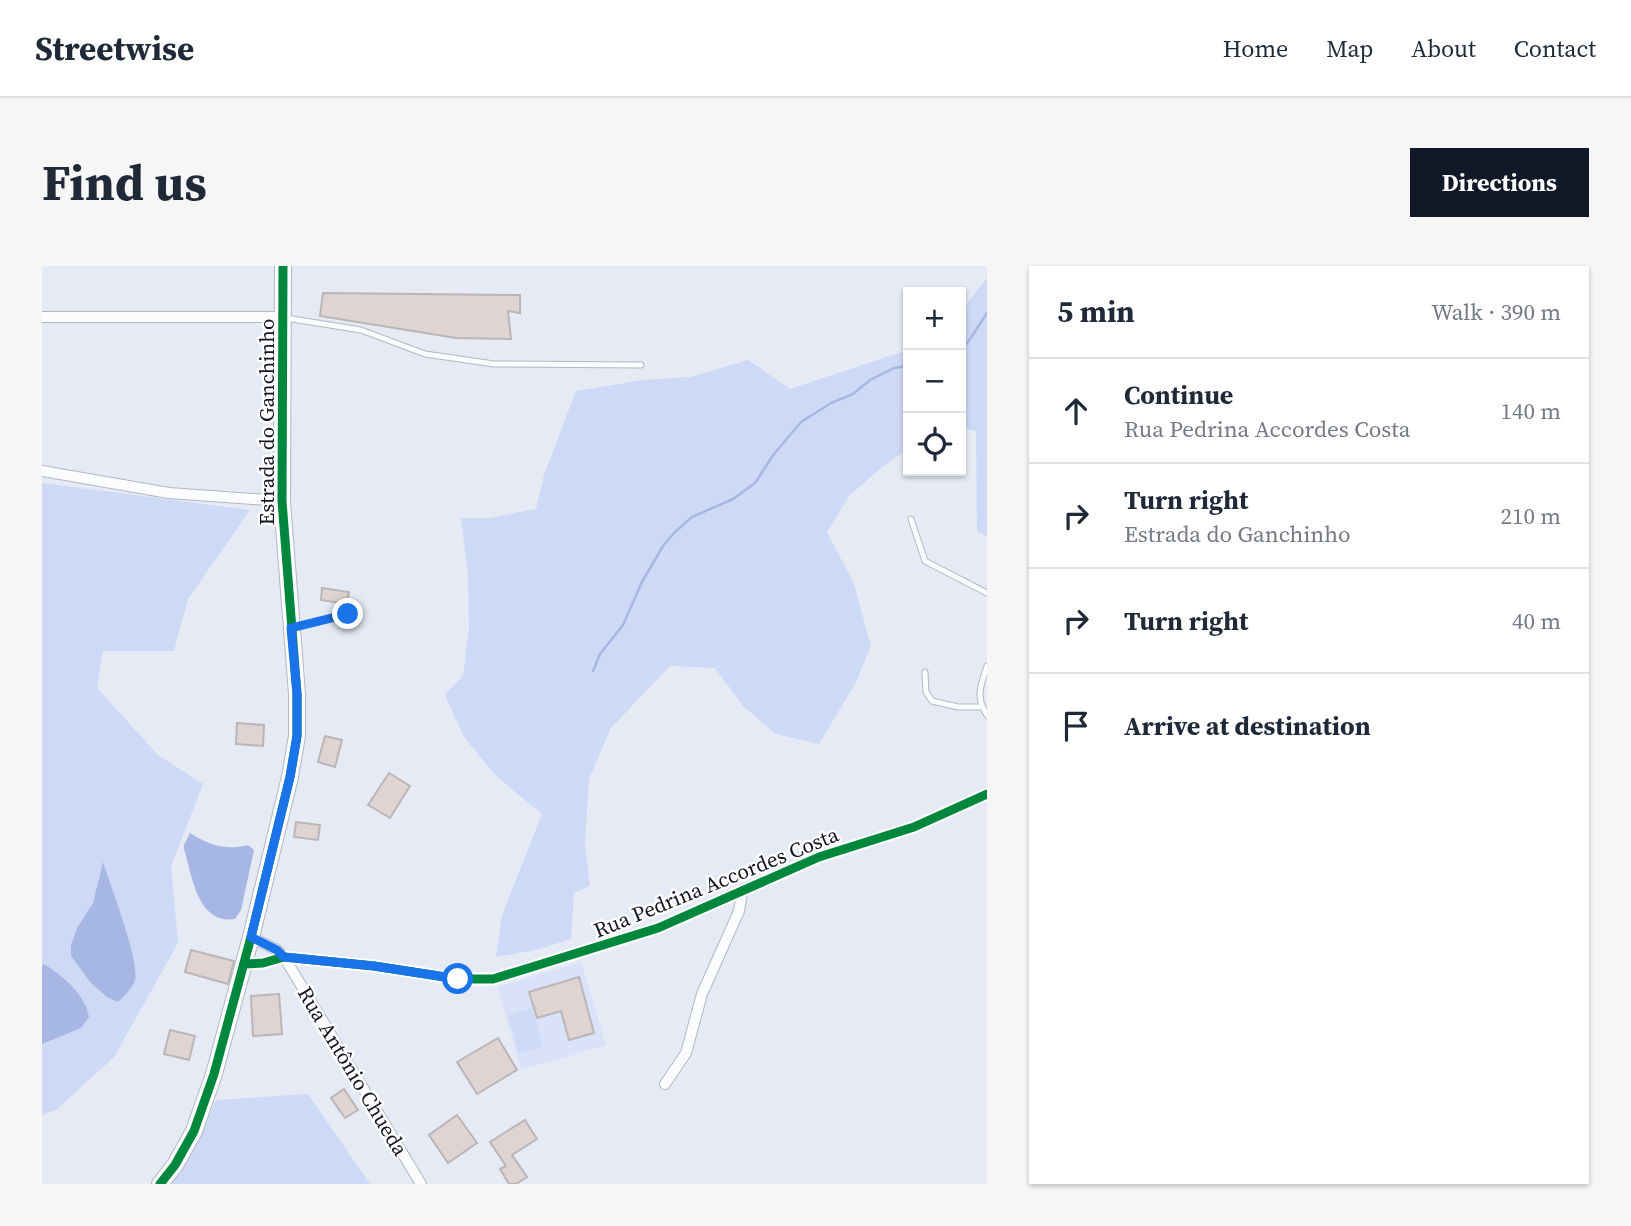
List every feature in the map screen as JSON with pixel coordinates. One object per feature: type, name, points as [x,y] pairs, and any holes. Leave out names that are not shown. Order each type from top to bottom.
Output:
[{"type":"street","name":"Estrada do Ganchinho","points":[[160,1184],[185,1149],[202,1111],[245,964],[295,747],[297,694],[282,501],[283,266]]},
{"type":"street","points":[[42,317],[284,317]]},
{"type":"street","points":[[42,471],[169,493],[282,501]]},
{"type":"street","name":"Rua Pedrina Accordes Costa","points":[[245,964],[263,963],[284,957],[374,966],[458,979],[493,979],[639,935],[819,857],[914,827],[987,793]]},
{"type":"street","points":[[665,1084],[686,1053],[702,994],[739,911],[742,892]]},
{"type":"street","name":"Rua Pedrina Accordes Costa","points":[[251,937],[277,950],[284,957]]},
{"type":"street","name":"Rua Antônio Chueda","points":[[284,957],[421,1184]]},
{"type":"lane","points":[[284,317],[360,330],[425,354],[494,364],[641,365]]},
{"type":"lane","points":[[911,519],[925,561],[987,593]]},
{"type":"lane","points":[[291,628],[348,614]]},
{"type":"lane","points":[[987,666],[980,689],[982,708],[987,715]]},
{"type":"lane","points":[[925,672],[926,692],[932,701],[958,707],[982,708]]},
{"type":"shaded area","points":[[987,278],[987,537],[977,531],[976,431],[966,429],[966,305]]},
{"type":"shaded area","points":[[903,352],[903,453],[849,496],[827,532],[854,584],[871,646],[856,682],[819,744],[776,734],[743,706],[715,668],[670,666],[611,728],[589,779],[585,844],[590,886],[574,893],[571,939],[536,950],[496,957],[502,915],[542,814],[496,776],[464,737],[445,695],[463,676],[469,629],[468,574],[461,518],[490,518],[536,509],[544,475],[576,391],[643,380],[690,377],[748,360],[790,389]]},
{"type":"shaded area","points":[[42,483],[250,510],[188,599],[174,651],[103,651],[97,688],[158,755],[203,784],[171,866],[178,943],[114,1057],[56,1110],[42,1115]]},
{"type":"shaded area","points":[[190,833],[218,846],[248,845],[254,850],[241,910],[235,919],[222,919],[212,914],[198,896],[184,849]]},
{"type":"shaded area","points":[[103,862],[129,940],[135,970],[134,983],[118,1002],[107,997],[91,983],[71,956],[71,945],[77,928],[93,903]]},
{"type":"shaded area","points":[[581,962],[606,1045],[521,1070],[498,987]]},
{"type":"shaded area","points":[[44,964],[66,980],[78,993],[89,1017],[81,1028],[42,1044],[42,966]]},
{"type":"shaded area","points":[[532,1008],[543,1047],[519,1053],[508,1015]]},
{"type":"shaded area","points":[[308,1094],[370,1184],[172,1184],[216,1100]]},
{"type":"building","points":[[323,293],[520,295],[520,313],[508,311],[511,339],[456,338],[320,316]]},
{"type":"building","points":[[322,588],[349,592],[347,604],[321,600]]},
{"type":"building","points":[[237,723],[264,725],[263,746],[236,744]]},
{"type":"building","points":[[325,736],[342,740],[335,767],[318,762]]},
{"type":"building","points":[[389,773],[410,786],[390,818],[368,805]]},
{"type":"building","points":[[296,822],[320,825],[318,840],[294,837]]},
{"type":"building","points":[[191,950],[234,961],[228,984],[185,972]]},
{"type":"building","points":[[579,977],[594,1033],[569,1040],[561,1011],[537,1018],[529,992]]},
{"type":"building","points":[[279,994],[282,1034],[253,1036],[251,996]]},
{"type":"building","points":[[170,1030],[195,1036],[189,1060],[164,1054]]},
{"type":"building","points":[[498,1038],[517,1070],[477,1094],[457,1062]]},
{"type":"building","points":[[344,1089],[358,1110],[345,1118],[331,1098]]},
{"type":"building","points":[[457,1115],[477,1143],[448,1163],[429,1135]]},
{"type":"building","points":[[525,1120],[537,1139],[512,1155],[527,1177],[516,1184],[509,1184],[500,1169],[506,1166],[490,1142]]},
{"type":"waterway","points":[[966,344],[987,313]]},
{"type":"waterway","points":[[593,671],[600,654],[623,625],[642,582],[663,546],[675,532],[692,517],[733,499],[755,483],[774,454],[801,422],[831,403],[853,394],[870,380],[894,368],[903,367]]},
{"type":"cycle path","points":[[160,1184],[175,1165],[194,1131],[214,1074],[251,937],[290,777],[297,736],[297,694],[282,501],[283,266]]},
{"type":"cycle path","points":[[245,964],[263,963],[284,957],[374,966],[458,979],[493,979],[658,928],[819,857],[914,827],[987,794]]},
{"type":"route","points":[[348,614],[291,628],[297,694],[297,736],[290,777],[251,937],[267,943],[284,957],[392,968],[458,979]]}]
